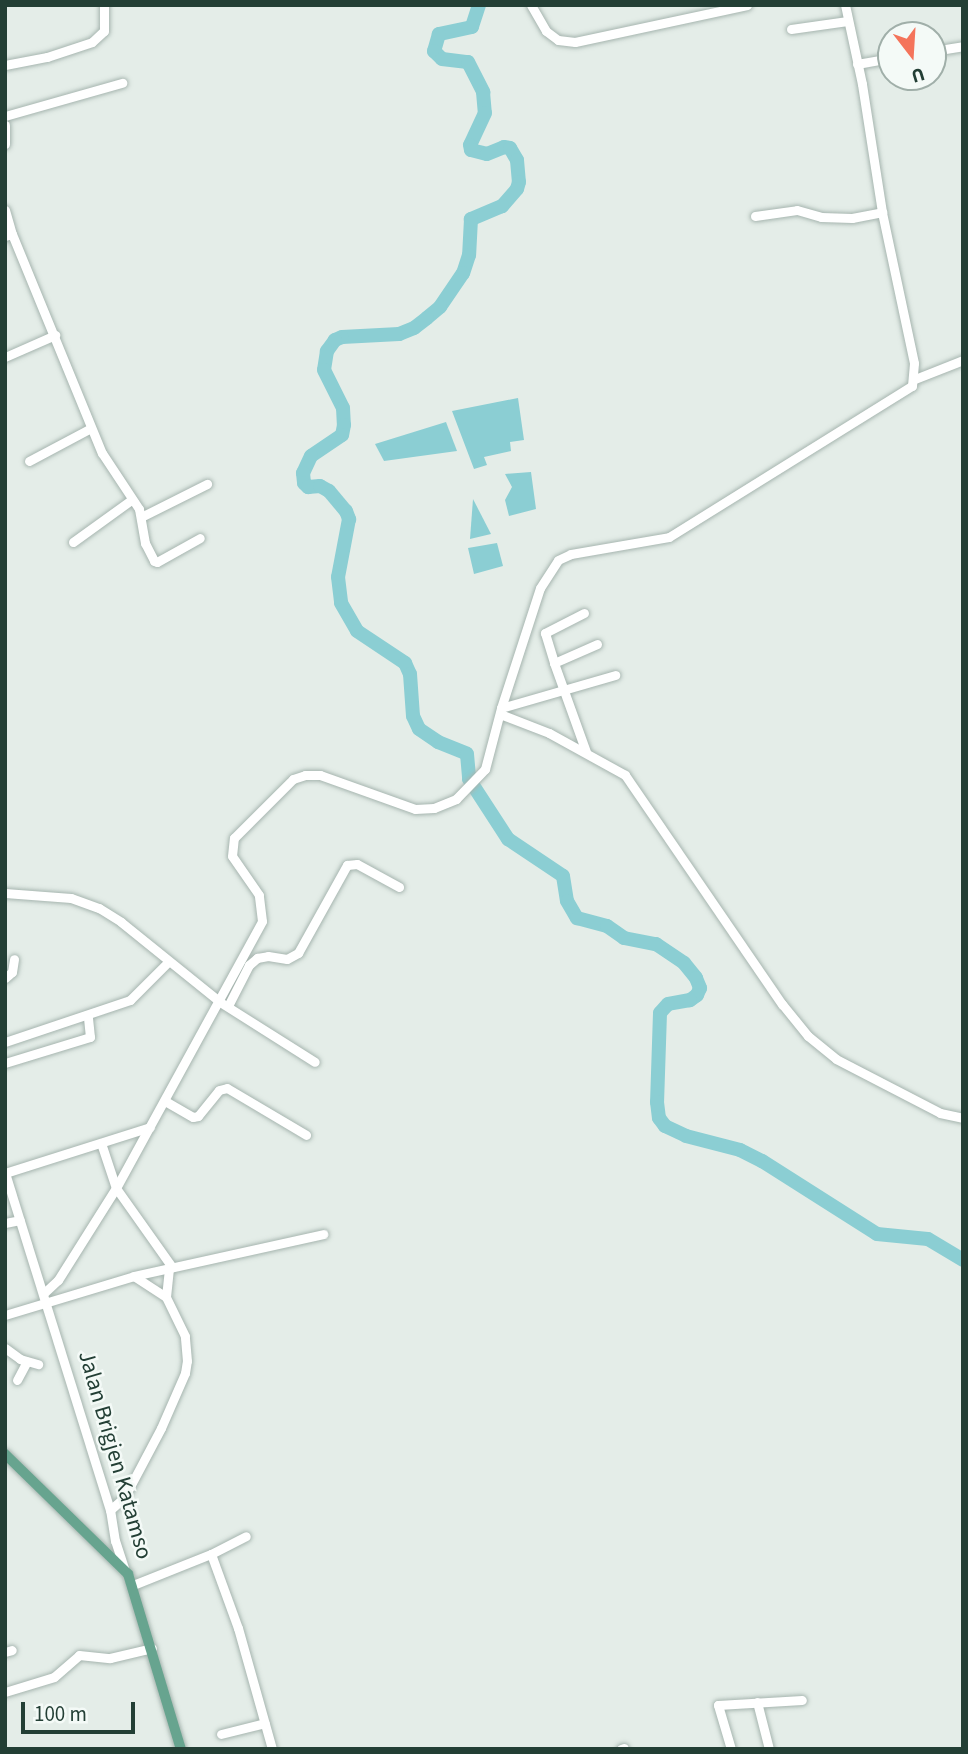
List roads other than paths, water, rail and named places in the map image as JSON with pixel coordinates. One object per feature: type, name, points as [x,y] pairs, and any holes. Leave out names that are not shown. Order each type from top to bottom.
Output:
[{"type":"main road","points":[[5,1454],[131,1580]]},
{"type":"main road","name":"Jalan Brigjen Katamso","points":[[131,1580],[181,1749]]},
{"type":"street","points":[[5,65],[47,57],[92,42],[104,31],[104,5]]},
{"type":"street","points":[[531,5],[546,31],[558,40],[575,42],[747,5]]},
{"type":"street","points":[[847,6],[847,21],[915,379]]},
{"type":"street","points":[[791,29],[847,21]]},
{"type":"street","points":[[857,64],[877,60]]},
{"type":"street","points":[[5,116],[122,83]]},
{"type":"street","points":[[5,125],[5,144]]},
{"type":"street","points":[[755,216],[797,210],[821,217],[852,218],[882,212]]},
{"type":"street","points":[[5,211],[9,235],[55,335],[90,428],[141,517],[145,543],[155,562],[200,538]]},
{"type":"street","points":[[5,357],[55,335]]},
{"type":"street","points":[[224,1004],[264,912],[259,895],[232,856],[231,844],[293,779],[305,775],[320,775],[415,809],[434,808],[456,799],[485,769],[500,711],[540,588],[558,560],[571,554],[669,537],[905,392],[915,379],[963,360]]},
{"type":"street","points":[[29,461],[90,428]]},
{"type":"street","points":[[141,517],[207,484]]},
{"type":"street","points":[[73,542],[131,500]]},
{"type":"street","points":[[584,613],[545,633],[586,752]]},
{"type":"street","points":[[554,663],[597,644]]},
{"type":"street","points":[[500,711],[615,675]]},
{"type":"street","points":[[500,711],[616,768],[629,781],[782,1004],[808,1036],[836,1059],[940,1113],[963,1118]]},
{"type":"street","points":[[46,1297],[116,1188],[165,1101],[249,965],[257,958],[268,956],[287,959],[298,953],[347,864],[358,864],[399,887]]},
{"type":"street","points":[[5,893],[86,902],[121,922],[224,1004],[315,1062]]},
{"type":"street","points":[[5,978],[12,972],[14,959]]},
{"type":"street","points":[[5,1042],[88,1017],[130,1000],[168,962]]},
{"type":"street","points":[[5,1063],[90,1037],[88,1017]]},
{"type":"street","points":[[165,1101],[193,1117],[198,1116],[219,1090],[227,1088],[306,1135]]},
{"type":"street","points":[[5,1174],[150,1127]]},
{"type":"street","points":[[102,1143],[116,1188],[171,1268],[166,1297]]},
{"type":"street","name":"Jalan Brigjen Katamso","points":[[5,1174],[46,1297],[110,1510],[115,1541],[131,1580]]},
{"type":"street","points":[[5,1223],[20,1220]]},
{"type":"street","points":[[5,1315],[46,1297],[323,1234]]},
{"type":"street","points":[[110,1510],[124,1498],[185,1373],[185,1336],[166,1297],[134,1276]]},
{"type":"street","points":[[5,1349],[38,1364]]},
{"type":"street","points":[[17,1380],[27,1361]]},
{"type":"street","points":[[131,1580],[211,1554],[246,1535]]},
{"type":"street","points":[[211,1554],[238,1628],[272,1749]]},
{"type":"street","points":[[5,1692],[54,1677],[79,1655],[110,1658],[152,1648]]},
{"type":"street","points":[[731,1749],[718,1705],[802,1700]]},
{"type":"street","points":[[757,1702],[769,1749]]},
{"type":"street","points":[[221,1734],[265,1723]]},
{"type":"water","points":[[518,398],[524,440],[510,442],[511,451],[484,457],[487,465],[474,469],[452,411]]},
{"type":"water","points":[[446,422],[457,451],[384,461],[375,444]]},
{"type":"water","points":[[531,472],[536,509],[509,516],[505,500],[512,487],[505,474]]},
{"type":"water","points":[[473,499],[491,534],[470,539]]},
{"type":"water","points":[[497,543],[503,566],[474,574],[468,548]]},
{"type":"waterway","points":[[479,5],[472,27],[439,34],[434,51],[442,59],[468,62],[483,92],[485,113],[470,145],[471,150],[487,154],[504,147],[510,148],[517,160],[519,182],[517,189],[502,206],[471,219],[469,255],[463,273],[440,307],[414,328],[399,334],[342,337],[335,340],[327,351],[324,370],[343,408],[344,425],[342,435],[311,456],[303,473],[304,483],[308,487],[320,486],[329,491],[346,511],[349,519],[338,577],[341,603],[357,631],[405,663],[410,674],[413,716],[419,729],[438,742],[467,754],[469,779],[508,839],[563,876],[567,901],[577,918],[607,926],[624,938],[656,944],[684,963],[696,978],[700,988],[697,995],[690,1000],[668,1004],[660,1013],[657,1102],[659,1118],[665,1126],[686,1136],[740,1150],[762,1161],[877,1234],[928,1239],[963,1260]]}]
